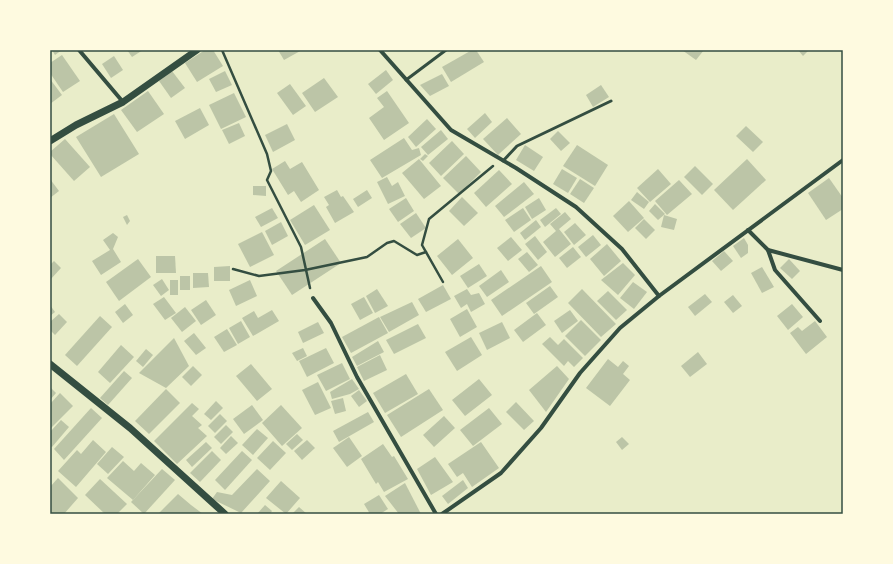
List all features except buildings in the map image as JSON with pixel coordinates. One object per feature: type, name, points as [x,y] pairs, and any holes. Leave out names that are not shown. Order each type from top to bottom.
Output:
[{"type":"street","points":[[78,50],[123,102]]},
{"type":"street","points":[[50,141],[76,125],[123,102],[197,50]]},
{"type":"street","points":[[380,50],[451,130],[502,160],[576,207],[622,249],[660,296]]},
{"type":"street","points":[[442,514],[501,472],[541,428],[580,373],[620,328],[660,296],[843,160]]},
{"type":"street","points":[[748,230],[768,250],[775,270],[820,321]]},
{"type":"street","points":[[768,250],[843,270]]},
{"type":"street","points":[[312,298],[331,323],[357,377],[436,514]]},
{"type":"street","points":[[50,364],[130,428],[225,514]]},
{"type":"lane","points":[[406,80],[446,50]]},
{"type":"lane","points":[[502,160],[517,146],[611,100]]},
{"type":"path","points":[[222,50],[267,154],[271,171],[268,180],[301,247],[312,298]]},
{"type":"path","points":[[443,282],[422,245],[429,219],[502,160]]},
{"type":"path","points":[[233,269],[259,276],[305,270],[367,257],[387,243],[394,241],[417,255],[426,252]]}]
